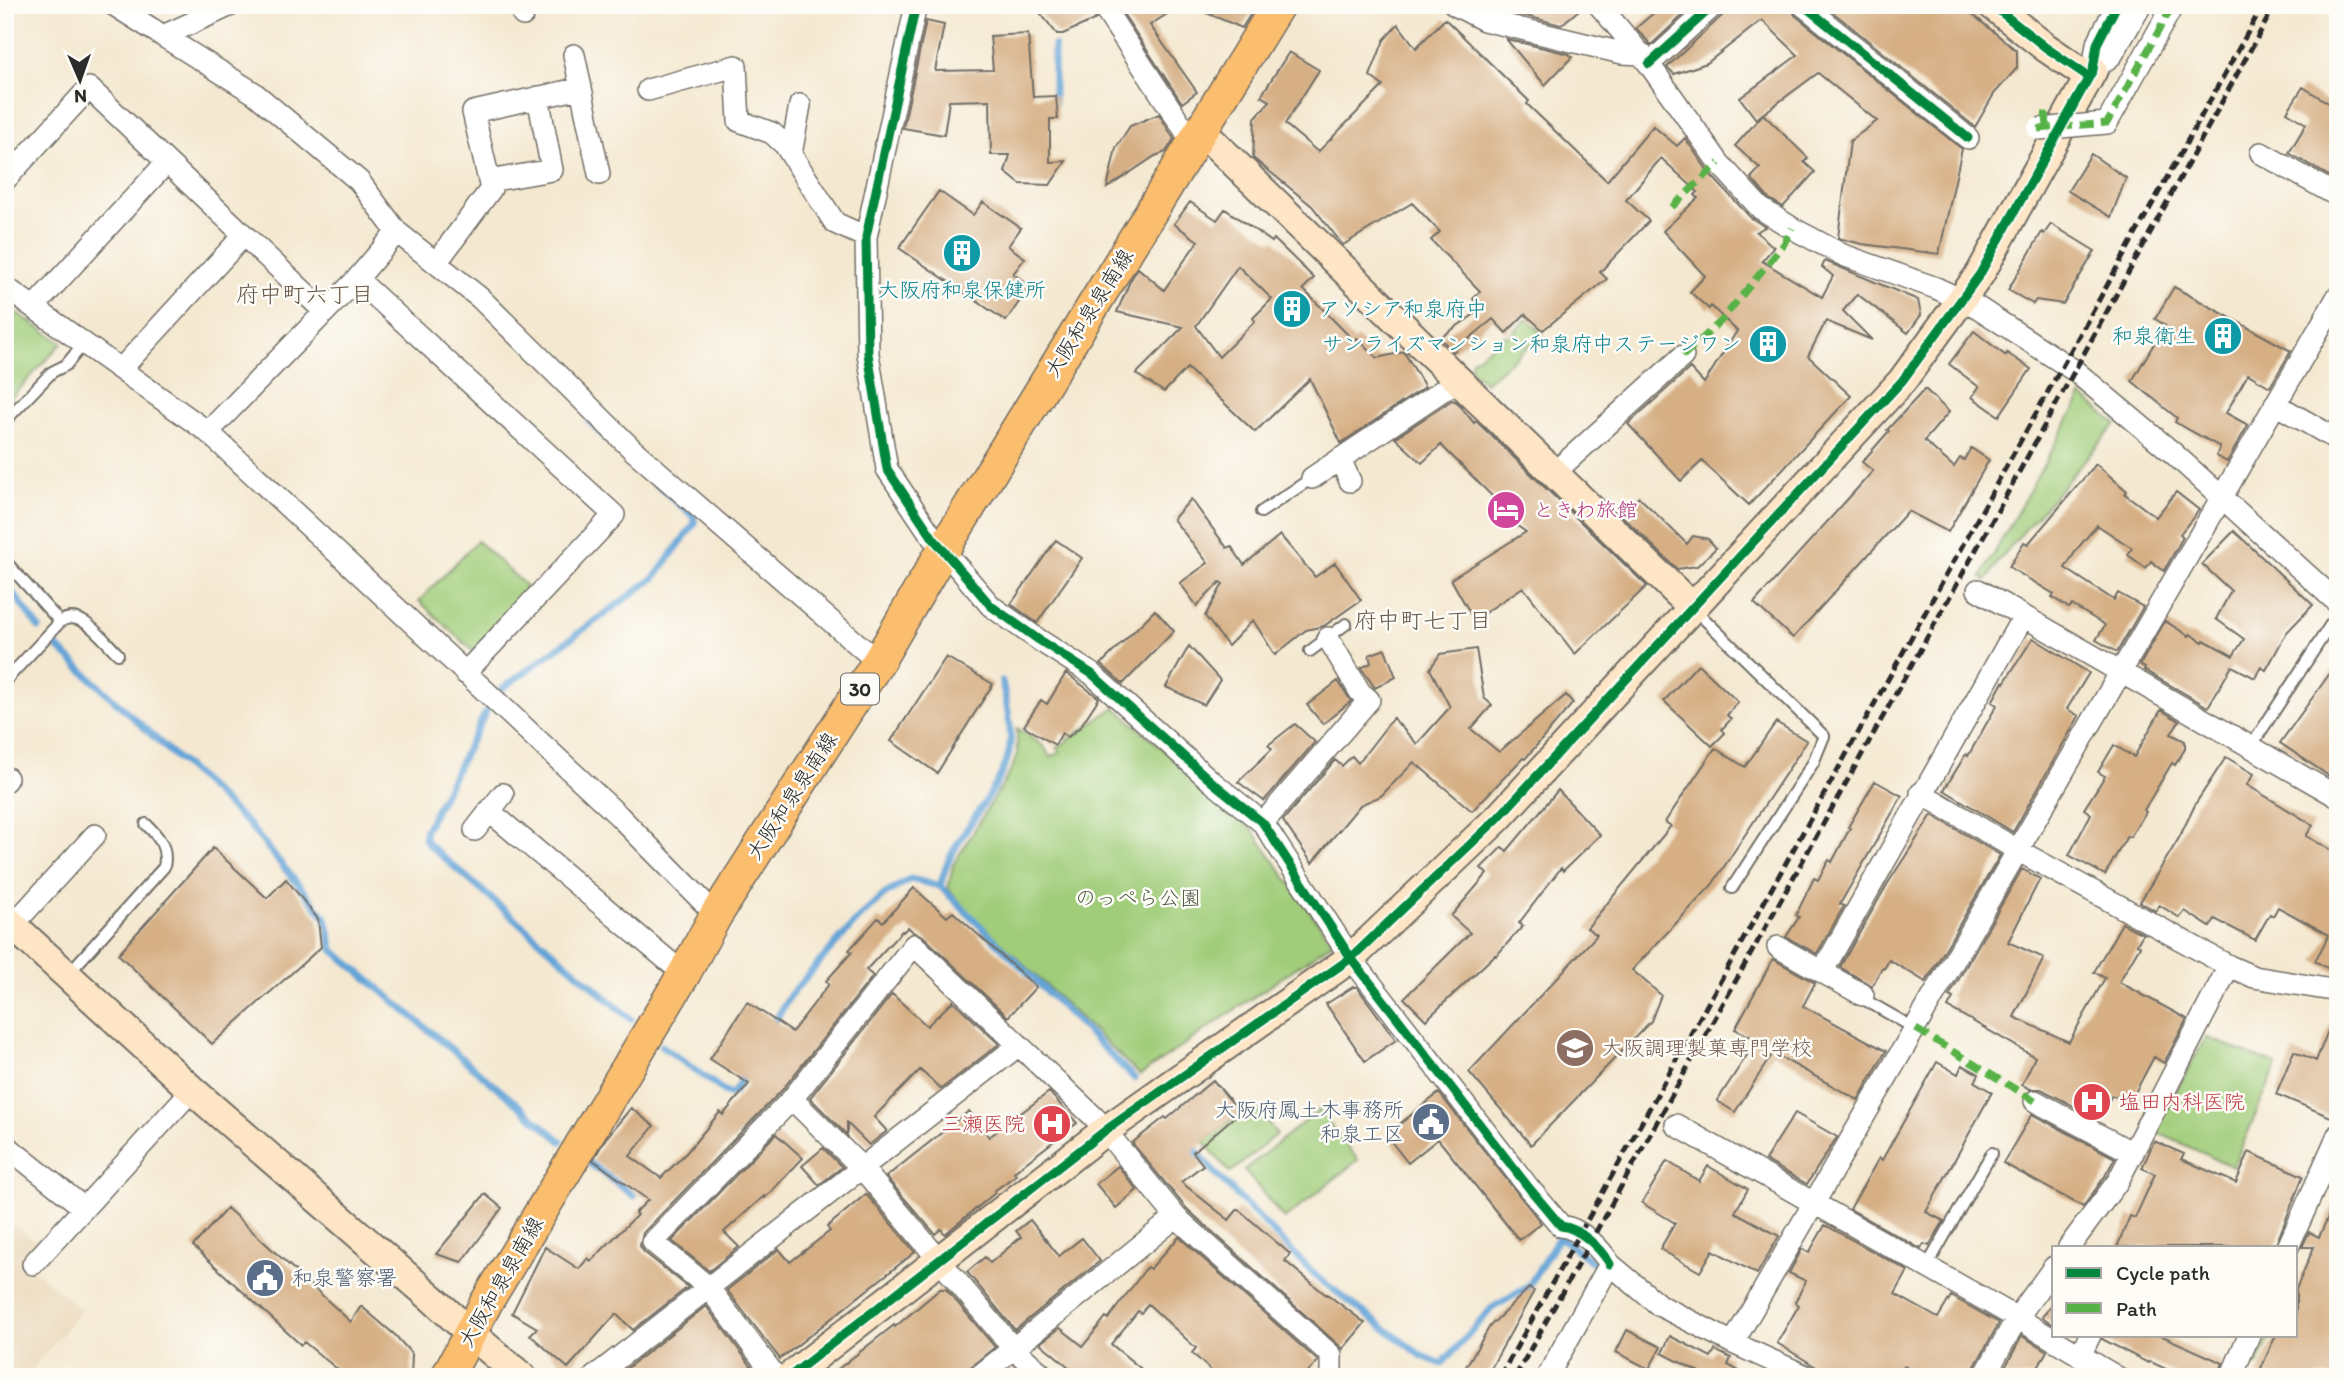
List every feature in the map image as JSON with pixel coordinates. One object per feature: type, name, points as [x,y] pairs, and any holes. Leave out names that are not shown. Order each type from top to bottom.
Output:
[{"type":"main road","name":"大阪和泉泉南線","points":[[447,1377],[716,915],[878,662],[943,550],[1278,5]]},
{"type":"street","points":[[114,5],[254,93],[359,181],[397,232],[480,298],[633,450],[878,662]]},
{"type":"street","points":[[163,36],[231,5]]},
{"type":"street","points":[[916,5],[866,237],[867,354],[887,469],[943,550],[991,606],[1092,674],[1211,781],[1263,823],[1350,958],[1561,1226],[1570,1227],[1601,1250],[1610,1264],[1659,1305],[1808,1377]]},
{"type":"street","points":[[1102,5],[1188,135],[1198,134],[1210,139],[1693,608]]},
{"type":"street","points":[[1455,5],[1484,20],[1645,59]]},
{"type":"street","points":[[1599,5],[1645,59],[1718,163],[1760,208],[1843,255],[1936,288],[1977,307],[2075,371],[2223,497],[2338,603]]},
{"type":"street","points":[[1645,59],[1714,5]]},
{"type":"street","points":[[1803,5],[1968,138]]},
{"type":"street","points":[[1992,5],[2045,47],[2091,74]]},
{"type":"street","points":[[789,1377],[1105,1130],[1350,958],[1498,818],[1902,382],[1980,274],[2091,74],[2097,44],[2116,5]]},
{"type":"street","points":[[2091,74],[2112,55],[2141,5]]},
{"type":"street","points":[[2041,126],[2107,123],[2173,5]]},
{"type":"street","points":[[574,55],[600,174]]},
{"type":"street","points":[[648,90],[736,66],[739,121],[772,133],[785,145],[835,223],[866,237]]},
{"type":"street","points":[[436,263],[491,189],[473,112],[581,88]]},
{"type":"street","points":[[5,180],[89,89],[325,312]]},
{"type":"street","points":[[489,181],[552,170],[538,97]]},
{"type":"street","points":[[791,154],[800,105]]},
{"type":"street","points":[[2261,153],[2338,196]]},
{"type":"street","points":[[35,306],[167,162]]},
{"type":"street","points":[[208,432],[357,279],[397,232]]},
{"type":"street","points":[[121,369],[244,235]]},
{"type":"street","points":[[357,279],[614,515],[465,673]]},
{"type":"street","points":[[5,286],[208,432],[619,816],[716,915]]},
{"type":"street","points":[[1733,1343],[2338,296]]},
{"type":"street","points":[[1554,473],[1683,356]]},
{"type":"street","points":[[1312,478],[1458,380]]},
{"type":"street","points":[[2275,404],[2338,440]]},
{"type":"street","points":[[1340,459],[1350,481]]},
{"type":"street","points":[[1978,590],[2338,797]]},
{"type":"street","points":[[1822,972],[2023,617]]},
{"type":"street","points":[[1263,823],[1369,700],[1360,692],[1328,638]]},
{"type":"street","points":[[1922,793],[2019,851],[2229,966],[2254,977],[2338,990]]},
{"type":"street","points":[[475,830],[503,794]]},
{"type":"street","points":[[489,811],[684,974]]},
{"type":"street","points":[[96,835],[9,922],[192,1090],[522,1377]]},
{"type":"street","points":[[776,1377],[708,1287],[653,1242],[792,1099],[914,946],[1105,1130],[1176,1217],[1331,1355],[1331,1377]]},
{"type":"street","points":[[1778,947],[1863,995]]},
{"type":"street","points":[[2070,1246],[2118,1181],[2229,966]]},
{"type":"street","points":[[594,1377],[1019,1045]]},
{"type":"street","points":[[33,1264],[192,1090]]},
{"type":"street","points":[[792,1099],[861,1167],[1013,1348],[1045,1377]]},
{"type":"street","points":[[2035,1101],[2133,1153]]},
{"type":"street","points":[[1675,1125],[2118,1377]]},
{"type":"street","points":[[2288,1246],[2338,1135]]},
{"type":"street","points":[[5,1145],[84,1208]]},
{"type":"street","points":[[978,1377],[1176,1217]]},
{"type":"street","points":[[1547,1377],[1610,1264]]},
{"type":"street","points":[[1984,1377],[2017,1318],[2052,1270]]},
{"type":"street","points":[[2080,1356],[2090,1336]]},
{"type":"street","points":[[2231,1377],[2249,1336]]},
{"type":"lane","points":[[5,421],[52,372],[66,365],[85,342]]},
{"type":"lane","points":[[1261,512],[1312,478]]},
{"type":"lane","points":[[5,561],[60,622]]},
{"type":"lane","points":[[1693,608],[1824,736],[1814,763],[1732,888]]},
{"type":"lane","points":[[5,681],[60,622],[74,616],[84,621],[118,654]]},
{"type":"lane","points":[[2250,748],[2338,618]]},
{"type":"lane","points":[[1310,651],[1346,625]]},
{"type":"lane","points":[[67,975],[164,867],[164,847],[146,824]]},
{"type":"lane","points":[[1863,995],[1865,1000],[1916,1029]]},
{"type":"lane","points":[[1927,1266],[1992,1153]]},
{"type":"shaded area","points":[[5,1220],[39,1243],[22,1260],[81,1310],[26,1377],[5,1377]]},
{"type":"green space","points":[[5,305],[62,343],[5,404]]},
{"type":"green space","points":[[1527,319],[1543,334],[1485,383],[1471,370],[1471,361],[1506,335],[1509,337]]},
{"type":"green space","points":[[2082,396],[2116,424],[1999,560],[1986,581],[1981,577]]},
{"type":"green space","points":[[477,541],[525,585],[526,594],[473,651],[419,601]]},
{"type":"green space","name":"のっぺら公園","points":[[1115,707],[1251,828],[1332,943],[1140,1075],[948,889],[953,865],[1012,769],[1017,754],[1017,728],[1043,746],[1051,757],[1061,752],[1057,748]]},
{"type":"green space","points":[[2206,1037],[2277,1065],[2233,1167],[2154,1131]]},
{"type":"green space","points":[[1254,1106],[1277,1134],[1230,1173],[1204,1142],[1245,1109]]},
{"type":"green space","points":[[1319,1110],[1358,1160],[1284,1219],[1244,1170]]},
{"type":"green space","points":[[2264,1336],[2271,1336],[2257,1367],[2251,1365]]},
{"type":"building","points":[[1034,5],[1087,5],[1096,19],[1063,34],[1057,34]]},
{"type":"building","points":[[1133,5],[1181,5],[1150,25],[1197,92],[1182,103],[1122,12]]},
{"type":"building","points":[[1188,5],[1256,5],[1242,28]]},
{"type":"building","points":[[1484,5],[1585,5],[1561,25]]},
{"type":"building","points":[[1663,5],[1694,5],[1651,45],[1636,28]]},
{"type":"building","points":[[1727,5],[1790,5],[1795,15],[1962,149],[1939,254],[1862,244],[1838,238],[1850,141],[1877,121],[1818,73],[1756,119],[1740,98],[1798,55],[1762,20],[1707,63],[1674,74],[1667,67],[1723,15]]},
{"type":"building","points":[[1824,5],[1961,5],[2017,51],[2017,68],[1994,94],[1975,127]]},
{"type":"building","points":[[1445,19],[1529,101],[1527,104],[1607,181],[1653,126],[1677,146],[1685,138],[1710,174],[1750,217],[1765,227],[1756,232],[1774,247],[1762,261],[1822,297],[1833,276],[1822,267],[1825,261],[1918,300],[1921,315],[1908,333],[1857,294],[1843,311],[1872,340],[1826,321],[1808,356],[1851,396],[1749,505],[1702,461],[1681,481],[1628,424],[1690,368],[1704,383],[1737,331],[1711,306],[1709,309],[1690,292],[1705,276],[1663,231],[1698,198],[1695,195],[1698,192],[1661,158],[1626,200],[1649,221],[1600,272],[1607,279],[1543,330],[1525,314],[1506,333],[1493,319],[1453,352],[1440,338],[1482,309],[1473,299],[1480,291],[1431,240],[1440,232],[1412,203],[1343,245],[1312,206],[1253,158],[1255,118],[1270,101],[1261,96],[1289,52],[1319,70],[1285,124],[1318,152],[1383,86],[1370,76],[1384,40],[1398,24],[1416,48]]},
{"type":"building","points":[[926,21],[944,25],[935,71],[993,70],[990,36],[1028,34],[1033,97],[1056,96],[1058,119],[1050,119],[1050,162],[1066,161],[1050,185],[1020,184],[1005,172],[1010,155],[991,155],[990,100],[949,101],[944,135],[903,128]]},
{"type":"building","points":[[1506,39],[1569,54],[1572,57],[1545,85]]},
{"type":"building","points":[[2303,87],[2338,109],[2338,181],[2289,153],[2306,124],[2287,112]]},
{"type":"building","points":[[1159,114],[1174,139],[1166,152],[1155,156],[1107,188],[1116,148],[1130,126]]},
{"type":"building","points":[[1763,114],[1808,158],[1804,162],[1815,172],[1783,207],[1768,198],[1751,178],[1760,168],[1735,146]]},
{"type":"building","points":[[2091,154],[2126,178],[2111,217],[2068,191]]},
{"type":"building","name":"大阪府和泉保健所","points":[[939,191],[973,215],[983,202],[1021,228],[1008,246],[1025,258],[1013,274],[1030,286],[1006,321],[899,248]]},
{"type":"building","points":[[1190,202],[1217,220],[1225,209],[1272,242],[1274,239],[1314,278],[1303,289],[1354,341],[1357,338],[1377,358],[1404,352],[1425,387],[1341,443],[1310,379],[1255,432],[1187,368],[1164,392],[1136,374],[1183,327],[1117,312],[1138,268],[1164,290],[1198,241],[1174,224]],"holes":[[[1238,266],[1272,299],[1253,318],[1255,321],[1219,357],[1196,326]]]},
{"type":"building","points":[[2051,224],[2095,251],[2063,304],[2036,300],[2033,304],[2008,290],[2042,232],[2044,234]]},
{"type":"building","points":[[2174,287],[2291,351],[2270,387],[2248,374],[2226,413],[2248,425],[2227,462],[2216,456],[2220,447],[2175,422],[2177,418],[2132,381],[2165,325],[2155,319]]},
{"type":"building","points":[[1974,331],[2006,356],[2007,353],[2031,369],[1999,416],[1972,397],[1979,387],[1949,364]]},
{"type":"building","points":[[1925,389],[1949,412],[1924,441],[1954,467],[1960,458],[1964,460],[1971,448],[1989,460],[1948,532],[1908,511],[1793,638],[1754,603],[1873,471],[1862,462]]},
{"type":"building","points":[[1452,400],[1647,586],[1575,654],[1523,587],[1474,620],[1451,579],[1526,532],[1497,512],[1502,506],[1441,445],[1422,463],[1395,438]]},
{"type":"building","points":[[2096,464],[2127,491],[2125,494],[2156,517],[2176,492],[2199,510],[2180,534],[2183,537],[2164,571],[2151,561],[2146,568],[2128,555],[2132,548],[2097,525],[2065,568],[2114,600],[2118,593],[2143,607],[2117,652],[2096,640],[2105,625],[2072,605],[2069,608],[2052,597],[2054,594],[2009,567],[2024,542],[2028,544]]},
{"type":"building","points":[[1639,497],[1687,544],[1693,536],[1708,539],[1716,548],[1697,566],[1677,569],[1621,515]]},
{"type":"building","points":[[1191,499],[1227,548],[1231,546],[1244,565],[1280,535],[1315,577],[1335,563],[1361,600],[1324,626],[1306,630],[1275,655],[1253,620],[1228,646],[1205,616],[1223,584],[1220,582],[1197,606],[1180,583],[1208,563],[1173,519]]},
{"type":"building","points":[[2234,531],[2313,605],[2287,632],[2266,670],[2261,667],[2255,678],[2232,666],[2208,707],[2144,670],[2140,665],[2165,621],[2189,636],[2190,634],[2203,642],[2204,640],[2233,656],[2244,639],[2216,619],[2231,591],[2202,564]]},
{"type":"building","points":[[1056,540],[1082,558],[1037,623],[1011,604]]},
{"type":"building","points":[[1155,610],[1174,631],[1123,684],[1101,664]]},
{"type":"building","points":[[2033,638],[2089,673],[2067,709],[2079,716],[2013,832],[1944,790],[1966,754],[1968,756],[1997,705],[1992,702],[2003,682]]},
{"type":"building","points":[[1189,646],[1220,680],[1204,705],[1166,687]]},
{"type":"building","points":[[1385,649],[1396,677],[1375,688],[1361,668],[1371,663],[1369,655]]},
{"type":"building","points":[[1476,649],[1484,698],[1492,705],[1471,729],[1499,752],[1566,695],[1573,703],[1525,759],[1523,758],[1472,811],[1414,762],[1381,796],[1360,805],[1312,863],[1284,819],[1335,760],[1342,766],[1352,756],[1358,763],[1393,718],[1417,744],[1450,707],[1430,669],[1440,654]]},
{"type":"building","points":[[946,657],[993,684],[937,773],[891,741]]},
{"type":"building","points":[[2338,662],[2338,782],[2280,743]]},
{"type":"building","points":[[1698,664],[1738,702],[1727,715],[1731,719],[1722,729],[1725,733],[1712,746],[1664,701]]},
{"type":"building","points":[[1066,673],[1099,698],[1080,727],[1068,737],[1062,733],[1055,745],[1024,726],[1041,700],[1047,704]]},
{"type":"building","points":[[1338,681],[1351,701],[1323,724],[1307,705]]},
{"type":"building","points":[[2161,710],[2179,721],[2171,734],[2185,741],[2185,749],[2175,765],[2172,763],[2144,810],[2146,812],[2130,837],[2127,836],[2105,875],[2069,855],[2091,814],[2084,809],[2105,776],[2098,772],[2114,745],[2134,757]]},
{"type":"building","points":[[1776,722],[1807,741],[1712,885],[1632,970],[1661,995],[1651,1021],[1531,1145],[1469,1072],[1597,935],[1587,928],[1671,826],[1665,822],[1715,748],[1745,767]]},
{"type":"building","points":[[1295,724],[1315,742],[1264,801],[1238,782],[1272,749],[1268,745]]},
{"type":"building","points":[[2226,757],[2254,774],[2247,785],[2313,825],[2306,836],[2338,854],[2338,974],[2315,961],[2329,935],[2278,907],[2273,916],[2270,914],[2255,940],[2215,919],[2210,927],[2185,911],[2180,918],[2159,905],[2156,911],[2140,902],[2179,838],[2196,803]]},
{"type":"building","points":[[1875,781],[1902,796],[1840,904],[1844,906],[1817,954],[1786,937],[1799,917],[1796,915],[1814,878],[1818,880],[1829,860],[1832,862],[1850,828],[1848,827]]},
{"type":"building","points":[[1558,790],[1600,835],[1563,871],[1561,868],[1519,923],[1523,926],[1496,956],[1426,1020],[1404,998],[1470,933],[1451,916],[1487,874],[1481,868],[1502,847],[1507,851]]},
{"type":"building","points":[[1932,815],[2000,855],[1926,982],[1889,960],[1872,986],[1840,967],[1888,883]]},
{"type":"building","points":[[213,848],[267,898],[286,879],[318,919],[321,947],[212,1044],[118,954]]},
{"type":"building","points":[[2022,869],[2040,879],[2008,942],[2044,958],[2014,1017],[2069,1042],[2105,978],[2094,972],[2122,923],[2143,934],[2137,944],[2140,946],[2119,982],[2187,1019],[2164,1063],[2154,1057],[2129,1104],[2112,1095],[2098,1119],[2041,1089],[2030,1089],[2022,1085],[2035,1057],[1948,1007],[1953,998],[1949,996]]},
{"type":"building","points":[[914,888],[947,917],[953,912],[1036,987],[1008,1017],[923,936],[908,927],[902,931],[866,970],[873,976],[782,1090],[643,1233],[640,1246],[644,1252],[688,1287],[633,1330],[616,1314],[568,1368],[530,1335],[537,1328],[512,1313],[545,1247],[579,1269],[588,1258],[591,1261],[637,1215],[635,1213],[648,1200],[593,1160],[606,1138],[631,1108],[654,1126],[630,1156],[661,1178],[720,1112],[723,1115],[749,1084],[710,1059],[747,1002],[792,1032],[829,984],[826,981],[852,952],[849,950],[878,918],[883,922]]},
{"type":"building","points":[[1773,959],[1815,983],[1803,1006],[1886,1051],[1858,1100],[1773,1053],[1735,1112],[1717,1101],[1757,1040],[1735,1029]]},
{"type":"building","points":[[1357,987],[1396,1040],[1365,1061],[1326,1004]]},
{"type":"building","points":[[892,994],[927,1026],[953,1001],[999,1044],[941,1089],[920,1070],[874,1117],[887,1131],[869,1145],[847,1123],[847,1135],[810,1098]]},
{"type":"building","points":[[2337,1008],[2338,1120],[2276,1094],[2294,1051],[2316,1061]]},
{"type":"building","points":[[1937,1062],[1958,1074],[1962,1065],[1979,1074],[1975,1082],[1992,1092],[1926,1212],[1944,1221],[1929,1246],[1924,1244],[1921,1249],[1850,1209],[1879,1158],[1882,1160]]},
{"type":"building","points":[[1213,1080],[1240,1112],[1193,1152],[1203,1165],[1181,1182],[1229,1220],[1238,1209],[1290,1254],[1285,1261],[1365,1323],[1343,1349],[1186,1208],[1132,1143],[1165,1117],[1167,1119]]},
{"type":"building","points":[[1049,1092],[1077,1123],[1014,1172],[1016,1175],[945,1234],[941,1229],[935,1234],[886,1177],[969,1111],[989,1137]]},
{"type":"building","points":[[1439,1093],[1541,1223],[1519,1240],[1438,1139],[1408,1163],[1386,1135]]},
{"type":"building","points":[[1795,1113],[1837,1137],[1807,1184],[1765,1160]]},
{"type":"building","points":[[2032,1114],[2115,1158],[2083,1207],[2003,1163]]},
{"type":"building","points":[[776,1134],[803,1158],[765,1198],[764,1196],[724,1232],[739,1247],[709,1271],[672,1241]]},
{"type":"building","points":[[2154,1141],[2184,1154],[2181,1159],[2236,1183],[2249,1152],[2303,1176],[2275,1246],[2117,1246],[2130,1216],[2135,1218],[2155,1174],[2142,1168]]},
{"type":"building","points":[[823,1148],[842,1167],[819,1185],[802,1166]]},
{"type":"building","points":[[1667,1161],[1699,1181],[1708,1166],[1748,1189],[1735,1212],[1779,1236],[1757,1274],[1713,1250],[1700,1272],[1660,1249],[1675,1223],[1642,1203]]},
{"type":"building","points":[[1118,1166],[1137,1190],[1116,1208],[1096,1184]]},
{"type":"building","points":[[485,1194],[502,1208],[462,1262],[436,1254]]},
{"type":"building","points":[[866,1194],[915,1252],[780,1359],[727,1290],[779,1249],[790,1262],[830,1231],[827,1227]]},
{"type":"building","points":[[2338,1195],[2338,1377],[2257,1377],[2276,1336],[2298,1336],[2298,1284],[2314,1247],[2302,1247],[2309,1232],[2319,1237]]},
{"type":"building","name":"和泉警察署","points":[[227,1208],[351,1322],[361,1306],[395,1335],[412,1354],[411,1377],[347,1377],[304,1342],[301,1345],[193,1246]]},
{"type":"building","points":[[1030,1220],[1059,1256],[1082,1238],[1100,1261],[1015,1330],[967,1272],[985,1257],[990,1263],[1021,1237],[1016,1231]]},
{"type":"building","points":[[1825,1225],[1908,1271],[1895,1294],[1938,1318],[1951,1296],[1999,1323],[1969,1377],[1923,1377],[1904,1366],[1897,1377],[1833,1377],[1777,1343],[1799,1305],[1795,1302],[1806,1281],[1789,1273],[1802,1249],[1809,1253]]},
{"type":"building","points":[[1179,1237],[1318,1361],[1303,1377],[1218,1377],[1192,1353],[1196,1348],[1148,1304],[1141,1313],[1138,1311],[1111,1344],[1151,1377],[1081,1377],[1040,1343],[1060,1328],[1083,1346],[1106,1317],[1108,1319],[1147,1267],[1150,1269]]},
{"type":"building","points":[[1529,1288],[1534,1291],[1486,1377],[1476,1377],[1464,1370],[1490,1326]]},
{"type":"building","points":[[940,1289],[946,1289],[995,1347],[967,1370],[958,1377],[828,1377],[894,1325],[895,1327]]},
{"type":"building","points":[[2052,1304],[2052,1324],[2042,1317]]},
{"type":"building","points":[[706,1306],[754,1370],[745,1377],[616,1377]]},
{"type":"building","points":[[1627,1330],[1661,1347],[1649,1369],[1616,1352]]},
{"type":"building","points":[[1670,1336],[1711,1357],[1715,1350],[1731,1358],[1728,1365],[1750,1377],[1701,1377],[1703,1374],[1662,1353]]},
{"type":"building","points":[[2022,1336],[2047,1351],[2032,1377],[2009,1377],[2002,1373]]},
{"type":"building","points":[[2103,1336],[2162,1336],[2223,1363],[2218,1377],[2183,1377],[2149,1361],[2148,1363],[2102,1339]]},
{"type":"waterway","points":[[1054,46],[1054,105]]},
{"type":"waterway","points":[[500,690],[654,578],[695,523],[693,516],[624,456],[589,421]]},
{"type":"waterway","points":[[5,582],[39,628]]},
{"type":"waterway","points":[[56,646],[248,824],[326,918],[333,950],[561,1141]]},
{"type":"waterway","points":[[940,886],[956,847],[993,789],[1007,759],[1010,729],[1002,681]]},
{"type":"waterway","points":[[487,710],[425,831],[425,839],[631,1019]]},
{"type":"waterway","points":[[771,1028],[791,994],[858,919],[884,895],[910,879],[940,886],[1134,1078]]},
{"type":"waterway","points":[[662,1046],[728,1094],[734,1092],[746,1072]]},
{"type":"waterway","points":[[1190,1143],[1216,1174],[1318,1278],[1422,1356],[1442,1364],[1492,1308],[1528,1287],[1559,1237],[1595,1264]]},
{"type":"waterway","points":[[589,1163],[634,1196]]},
{"type":"railway","points":[[1500,1377],[2263,5]]},
{"type":"railway","points":[[1515,1377],[2002,503],[2275,5]]},
{"type":"marked path","points":[[2038,129],[2107,123],[2173,5]]},
{"type":"marked path","points":[[2042,115],[2046,115],[2047,128]]},
{"type":"marked path","points":[[1672,207],[1719,163]]},
{"type":"marked path","points":[[1683,356],[1721,321],[1784,244],[1792,228]]},
{"type":"marked path","points":[[1916,1029],[2035,1101]]},
{"type":"cycle path","points":[[916,5],[866,237],[868,354],[887,469],[933,538],[991,606],[1092,674],[1211,781],[1263,823],[1351,958],[1529,1188],[1561,1226],[1589,1240],[1610,1264]]},
{"type":"cycle path","points":[[1649,64],[1714,5]]},
{"type":"cycle path","points":[[1803,5],[1968,138]]},
{"type":"cycle path","points":[[1992,5],[2045,47],[2089,77]]},
{"type":"cycle path","points":[[789,1377],[1106,1130],[1351,958],[1498,818],[1902,381],[1980,274],[2093,70],[2097,44],[2117,5]]},
{"type":"place","name":"大阪府和泉保健所","points":[[962,253]]},
{"type":"place","name":"アソシア和泉府中","points":[[1292,309]]},
{"type":"place","name":"和泉衛生","points":[[2223,336]]},
{"type":"place","name":"サンライズマンション和泉府中ステージワン","points":[[1768,344]]},
{"type":"place","name":"ときわ旅館","points":[[1506,510]]},
{"type":"place","name":"大阪調理製菓専門学校","points":[[1575,1048]]},
{"type":"place","name":"塩田内科医院","points":[[2092,1102]]},
{"type":"place","name":"大阪府鳳土木事務所 和泉工区","points":[[1431,1122]]},
{"type":"place","name":"三瀬医院","points":[[1052,1124]]},
{"type":"place","name":"和泉警察署","points":[[265,1278]]},
{"type":"district","name":"府中町六丁目","points":[[305,294]]},
{"type":"district","name":"府中町七丁目","points":[[1423,620]]}]
